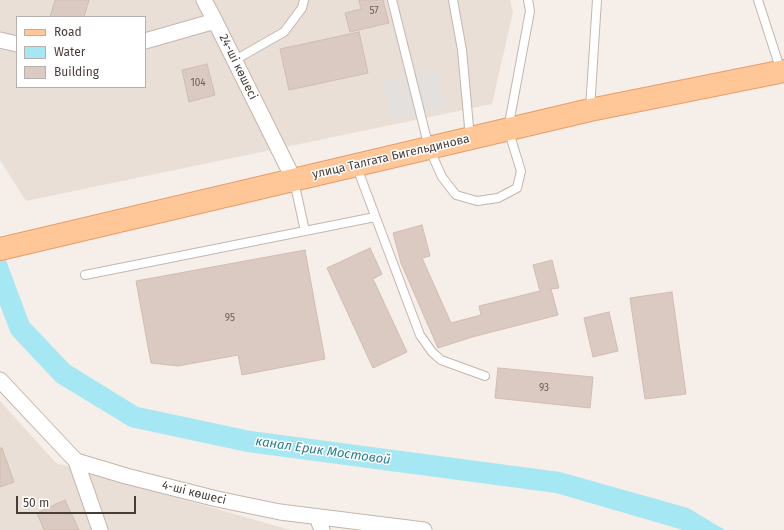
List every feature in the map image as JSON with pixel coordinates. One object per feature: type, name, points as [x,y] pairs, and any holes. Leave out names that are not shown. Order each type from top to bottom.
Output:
[{"type":"main road","name":"улица Талгата Бигельдинова","points":[[8,247],[590,110],[782,72]]},
{"type":"street","points":[[204,0],[215,20]]},
{"type":"street","name":"24-ші көшесі","points":[[146,41],[215,20],[294,180]]},
{"type":"street","points":[[0,40],[16,44]]},
{"type":"street","points":[[0,380],[76,461],[100,530]]},
{"type":"street","name":"4-ші көшесі","points":[[76,461],[126,476],[217,499],[280,512],[319,523],[424,530]]},
{"type":"lane","points":[[235,60],[284,32],[302,8],[304,0]]},
{"type":"lane","points":[[392,0],[430,148],[442,176],[456,195],[477,201],[498,198],[517,188],[521,171],[508,129],[530,11],[528,0]]},
{"type":"lane","points":[[453,0],[462,50],[470,138]]},
{"type":"lane","points":[[590,110],[597,0]]},
{"type":"lane","points":[[758,0],[782,72]]},
{"type":"lane","points":[[356,165],[420,335],[432,352],[441,360],[485,376]]},
{"type":"lane","points":[[294,180],[306,231]]},
{"type":"lane","points":[[85,275],[375,217]]},
{"type":"shaded area","points":[[0,0],[510,0],[513,12],[492,104],[26,201],[0,160]]},
{"type":"shaded area","points":[[436,68],[445,107],[390,119],[382,80]]},
{"type":"shaded area","points":[[0,401],[56,463],[290,530],[0,530]]},
{"type":"water","name":"канал Ерик Мостовой","points":[[0,244],[29,322],[70,365],[138,407],[251,431],[560,472],[688,508],[725,530],[683,530],[556,493],[247,452],[130,427],[56,382],[11,334],[0,305]]},
{"type":"building","points":[[55,0],[89,0],[84,16],[50,16]]},
{"type":"building","points":[[359,0],[383,0],[389,23],[350,32],[345,13],[361,9]]},
{"type":"building","points":[[359,32],[368,73],[289,90],[280,49]]},
{"type":"building","points":[[207,64],[215,95],[189,102],[182,70]]},
{"type":"building","points":[[422,225],[430,256],[422,258],[451,323],[481,315],[479,306],[540,291],[533,265],[552,260],[559,288],[551,289],[558,315],[472,337],[438,348],[401,263],[393,233]]},
{"type":"building","points":[[370,248],[382,274],[373,279],[407,352],[373,368],[327,268]]},
{"type":"building","points":[[305,250],[325,359],[242,375],[238,355],[178,366],[151,363],[136,281]]},
{"type":"building","points":[[672,292],[686,394],[645,399],[630,298]]},
{"type":"building","points":[[609,312],[618,351],[593,357],[584,318]]},
{"type":"building","points":[[498,368],[593,377],[590,408],[495,398]]},
{"type":"building","points":[[0,448],[2,448],[14,482],[0,487]]},
{"type":"building","points":[[65,500],[79,530],[44,530],[37,513]]}]
